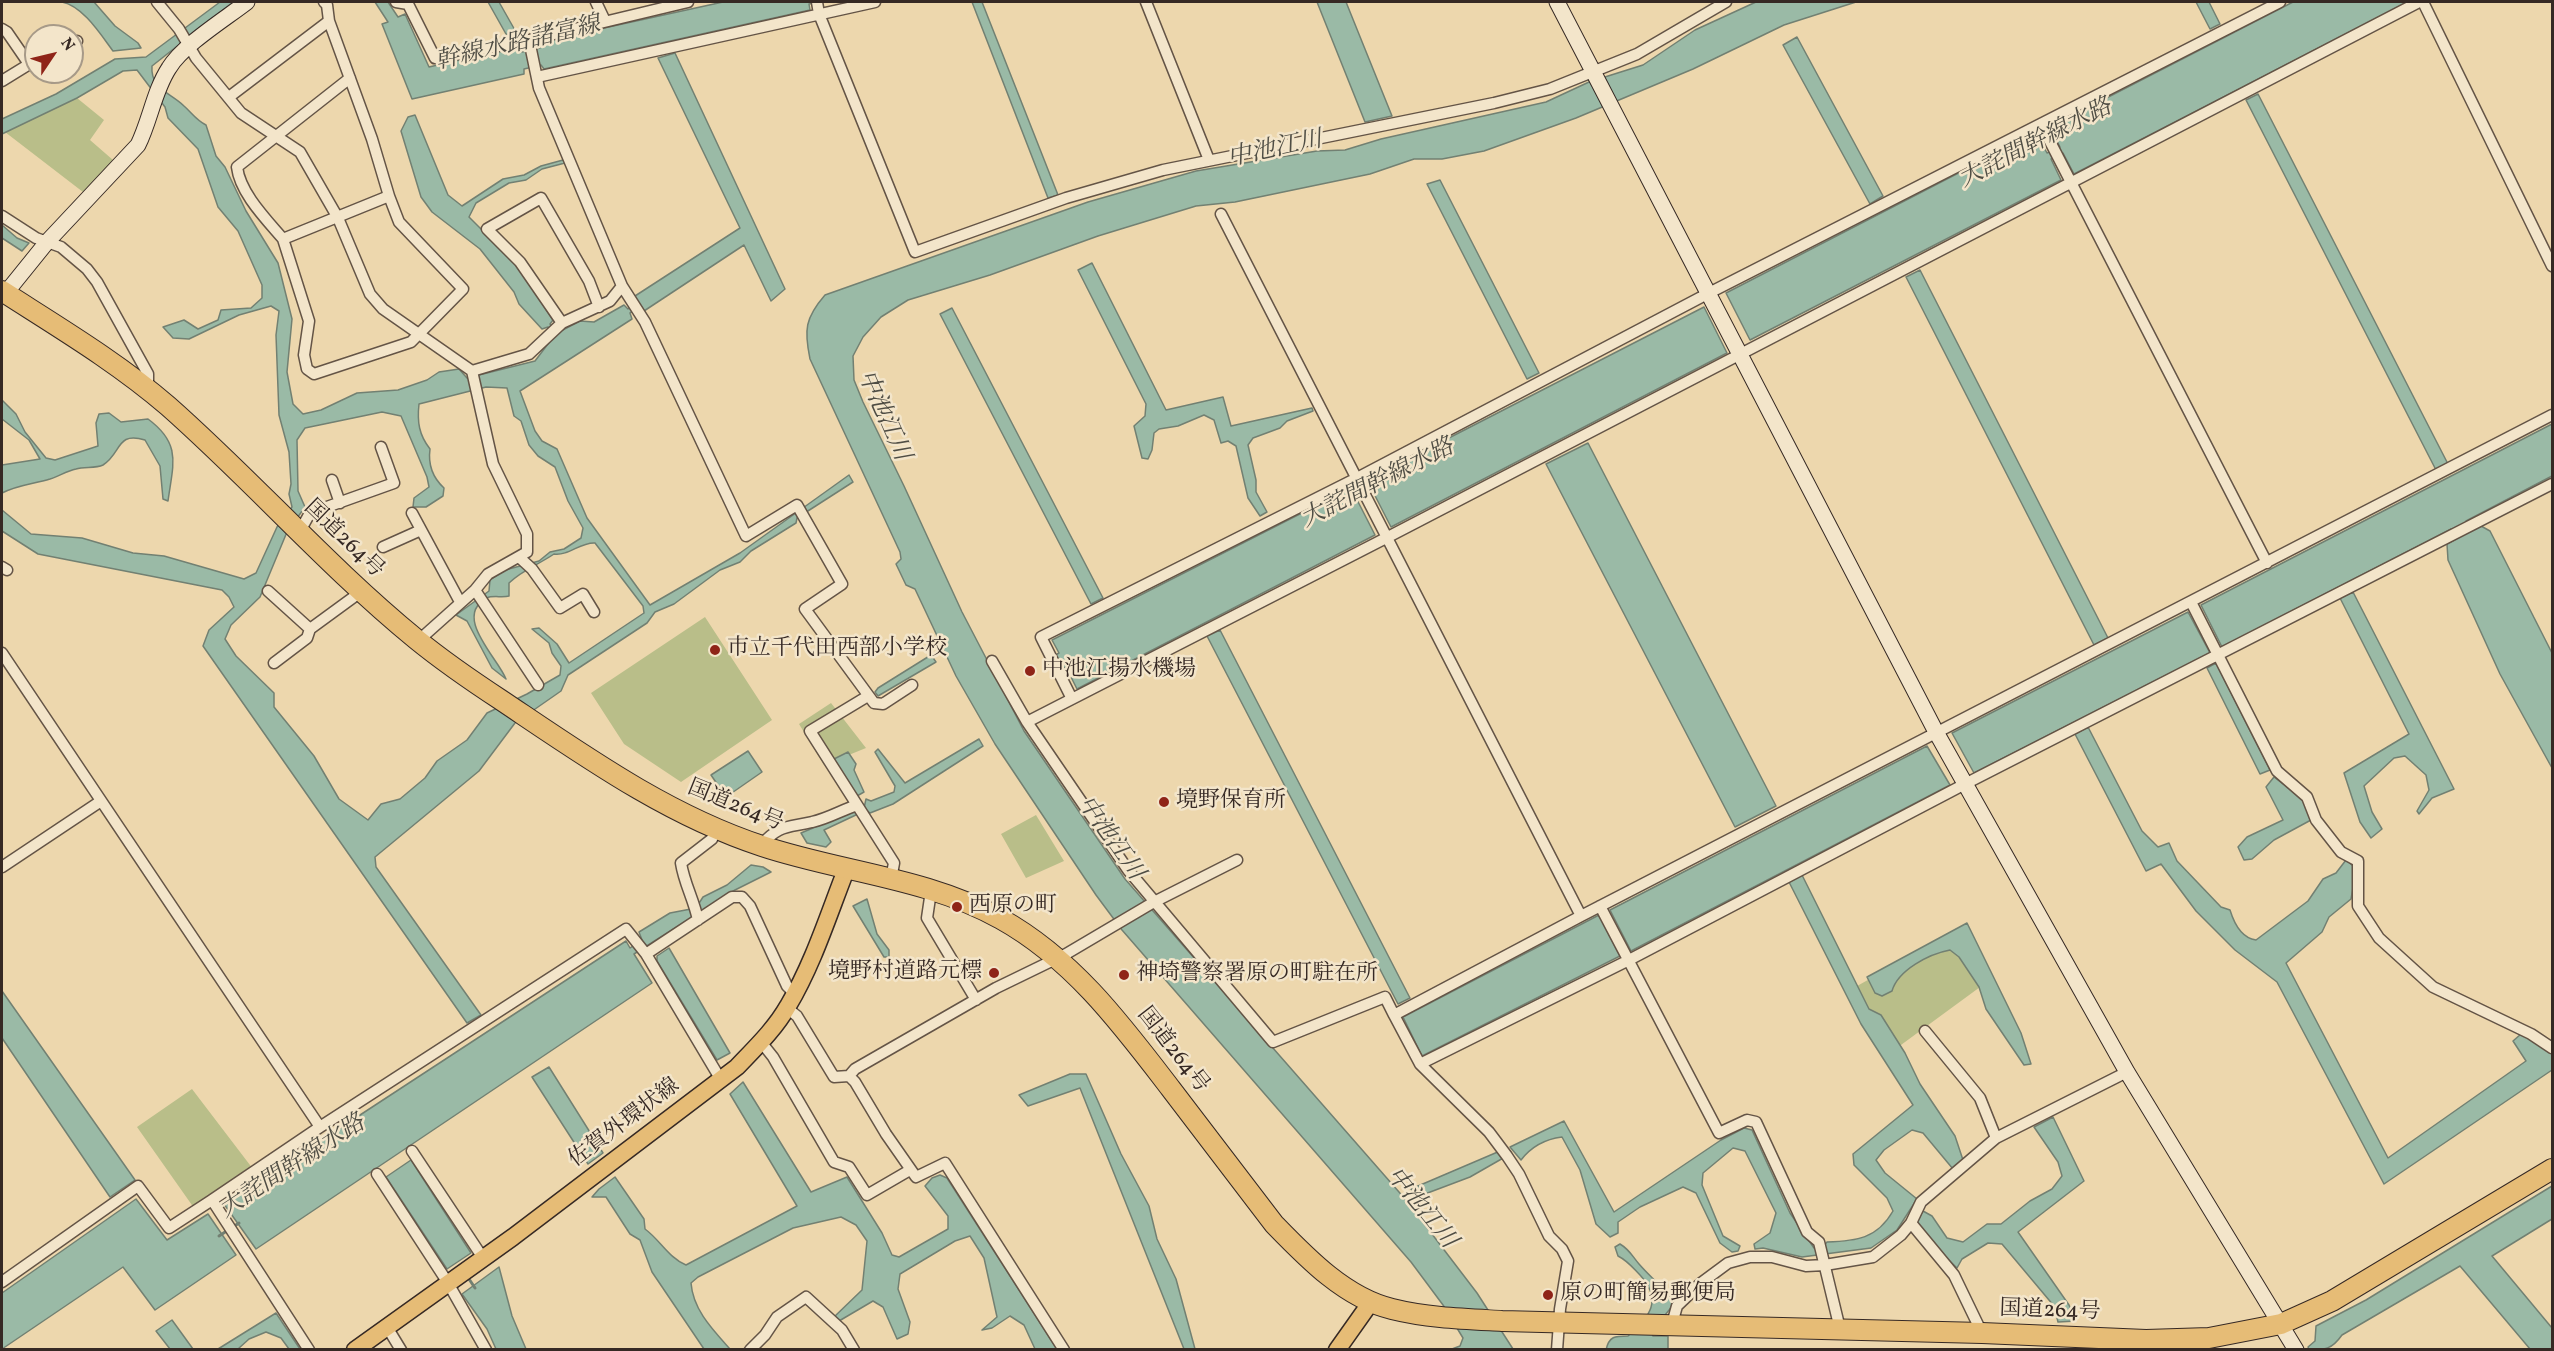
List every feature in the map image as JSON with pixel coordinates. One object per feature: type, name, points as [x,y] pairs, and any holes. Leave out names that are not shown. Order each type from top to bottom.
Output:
[{"type":"highway","name":"国道264号","points":[[3,295],[148,390],[418,641],[502,700],[636,787],[717,829],[760,846],[846,870],[891,879],[967,902],[1003,920],[1057,958],[1090,988],[1121,1024],[1274,1224],[1319,1267],[1343,1286],[1371,1302],[1391,1309],[1448,1318],[1502,1321],[1982,1333],[2008,1341],[2209,1338],[2281,1324],[2332,1301],[2553,1168]]},
{"type":"main road","name":"佐賀外環状線","points":[[355,1350],[721,1080],[761,1042],[791,1000],[807,970],[846,870]]},
{"type":"main road","points":[[1338,1350],[1371,1302]]},
{"type":"street","points":[[157,2],[179,29],[196,58],[241,112],[300,152],[338,218],[370,294],[383,309],[473,373],[493,464],[527,534],[527,552],[488,574],[480,596]]},
{"type":"street","points":[[3,295],[47,242],[138,146],[148,126],[161,83],[169,68],[190,46],[247,2]]},
{"type":"street","points":[[324,2],[327,5],[329,21],[350,78],[372,139],[399,222],[463,289],[411,342],[314,374],[307,369],[303,355],[309,321],[283,239],[256,206],[238,177],[237,167],[350,78]]},
{"type":"street","points":[[396,2],[408,4],[435,58],[530,44],[605,21],[688,2]]},
{"type":"street","points":[[596,2],[605,21]]},
{"type":"street","points":[[536,73],[818,7],[874,2]]},
{"type":"street","points":[[1146,2],[1209,160]]},
{"type":"street","points":[[1557,2],[1616,111],[1936,732],[2127,1072],[2295,1348]]},
{"type":"street","points":[[818,7],[915,252],[1066,198],[1162,170],[1494,103],[1550,89],[1637,54],[1726,2]]},
{"type":"street","points":[[1072,699],[1041,636],[1357,478],[1709,293],[2280,2]]},
{"type":"street","points":[[1026,722],[2421,2],[2553,266]]},
{"type":"street","points":[[230,97],[329,21]]},
{"type":"street","points":[[2,29],[24,52]]},
{"type":"street","points":[[530,44],[539,88],[622,286],[636,307],[746,536],[797,505],[842,584],[805,609],[874,703],[883,704],[912,685]]},
{"type":"street","points":[[2,81],[24,67]]},
{"type":"street","points":[[2041,124],[2267,563]]},
{"type":"street","points":[[283,239],[389,196]]},
{"type":"street","points":[[556,328],[520,262],[487,229],[541,198],[589,281],[599,307]]},
{"type":"street","points":[[1221,214],[1581,916]]},
{"type":"street","points":[[2,216],[36,238],[61,247],[87,269],[98,282],[148,374],[148,390]]},
{"type":"street","points":[[473,373],[529,354],[556,328],[610,301],[622,286]]},
{"type":"street","points":[[1394,1015],[1936,732],[2553,415]]},
{"type":"street","points":[[293,524],[310,513],[394,483],[381,447]]},
{"type":"street","points":[[332,480],[340,503]]},
{"type":"street","points":[[1420,1064],[1629,960],[1965,784],[2553,484]]},
{"type":"street","points":[[412,513],[460,602]]},
{"type":"street","points":[[383,547],[422,530]]},
{"type":"street","points":[[520,558],[532,569],[560,608],[583,594],[594,612]]},
{"type":"street","points":[[268,591],[310,629]]},
{"type":"street","points":[[274,663],[307,638],[310,629],[362,591]]},
{"type":"street","points":[[418,641],[460,602],[480,596]]},
{"type":"street","points":[[480,596],[538,685]]},
{"type":"street","points":[[2191,602],[2277,771],[2307,797],[2316,820],[2341,852],[2358,861],[2358,906],[2379,938],[2433,987],[2531,1034],[2553,1048]]},
{"type":"street","points":[[2,654],[320,1127]]},
{"type":"street","points":[[992,661],[1026,722],[1128,870],[1273,1042],[1385,998],[1420,1064],[1489,1132],[1505,1152],[1519,1174],[1549,1236],[1562,1249],[1568,1261],[1557,1350]]},
{"type":"street","points":[[868,696],[810,731],[894,863],[891,879]]},
{"type":"street","points":[[2,867],[100,801]]},
{"type":"street","points":[[760,846],[771,834],[788,825],[812,822],[857,805]]},
{"type":"street","points":[[698,920],[695,906],[683,879],[681,863],[712,839],[717,829]]},
{"type":"street","points":[[646,954],[732,897],[742,897],[750,906],[788,986],[797,1016],[834,1077],[849,1076],[855,1069],[976,1000],[1057,958],[1154,902],[1237,860]]},
{"type":"street","points":[[931,891],[927,918],[976,1000]]},
{"type":"street","points":[[1600,906],[1719,1133],[1747,1120],[1756,1122],[1807,1232],[1819,1242],[1840,1329]]},
{"type":"street","points":[[2,1282],[138,1186],[169,1228],[320,1127],[627,929],[646,954],[721,1080]]},
{"type":"street","points":[[1926,1031],[1980,1098],[1996,1138]]},
{"type":"street","points":[[761,1042],[773,1057],[834,1162],[849,1167],[867,1195],[910,1170]]},
{"type":"street","points":[[1665,1324],[1677,1306],[1701,1283],[1728,1263],[1750,1257],[1772,1257],[1806,1266],[1824,1260],[1873,1257],[1901,1235],[1911,1223],[1921,1202],[1996,1138],[2127,1072]]},
{"type":"street","points":[[849,1076],[916,1177],[945,1163],[1064,1350]]},
{"type":"street","points":[[412,1151],[465,1271],[486,1350]]},
{"type":"street","points":[[377,1174],[465,1271]]},
{"type":"street","points":[[212,1200],[309,1350]]},
{"type":"street","points":[[1911,1223],[1954,1275],[1982,1333]]},
{"type":"street","points":[[750,1350],[765,1335],[777,1317],[806,1297],[842,1330],[854,1350]]},
{"type":"street","points":[[387,1327],[401,1350]]},
{"type":"green space","points":[[77,98],[104,120],[90,140],[113,160],[83,192],[5,132]]},
{"type":"green space","points":[[705,617],[772,720],[681,782],[624,744],[591,693]]},
{"type":"green space","points":[[831,703],[866,748],[824,765],[799,724]]},
{"type":"green space","points":[[1036,815],[1064,861],[1026,878],[1001,834]]},
{"type":"green space","points":[[1964,926],[1991,979],[1890,1053],[1850,990]]},
{"type":"green space","points":[[192,1089],[253,1169],[194,1208],[137,1127]]},
{"type":"water","points":[[62,2],[94,2],[115,26],[138,43],[141,48],[113,51],[84,15]]},
{"type":"water","points":[[220,2],[233,2],[152,66],[152,74],[162,90],[179,101],[206,125],[216,156],[225,167],[246,211],[278,263],[292,319],[287,372],[293,404],[303,414],[321,410],[357,393],[398,390],[427,380],[439,372],[459,369],[467,378],[535,361],[554,336],[548,327],[542,329],[519,304],[514,292],[480,249],[432,212],[421,197],[401,131],[408,117],[415,115],[448,195],[462,206],[503,179],[524,175],[541,166],[563,160],[565,163],[542,169],[526,180],[509,183],[476,203],[469,217],[517,265],[553,320],[550,324],[557,333],[580,321],[594,322],[624,305],[628,309],[638,302],[635,296],[740,228],[658,58],[675,53],[785,289],[771,301],[744,245],[644,311],[641,306],[630,313],[632,319],[520,391],[535,431],[542,441],[557,449],[587,518],[650,605],[740,553],[849,475],[853,482],[797,518],[796,523],[751,551],[740,562],[720,570],[674,604],[655,612],[647,623],[568,675],[561,691],[515,723],[479,771],[375,857],[376,867],[481,1015],[467,1023],[203,646],[209,630],[234,607],[229,597],[222,590],[38,554],[2,531],[2,510],[31,534],[82,538],[133,553],[164,556],[244,579],[256,573],[277,527],[292,507],[289,494],[291,484],[289,452],[279,415],[276,335],[279,311],[271,306],[239,315],[189,339],[173,338],[163,327],[184,320],[198,329],[218,320],[221,310],[251,308],[262,298],[262,285],[238,231],[218,207],[198,149],[168,118],[165,107],[137,70],[123,71],[77,98],[2,134],[2,119],[73,84],[84,84],[84,77],[115,59],[146,57]],"holes":[[[486,387],[507,388],[514,416],[521,421],[529,445],[538,456],[555,467],[568,501],[583,528],[581,538],[564,549],[550,552],[539,561],[505,570],[490,580],[489,591],[456,615],[467,621],[492,668],[506,679],[480,637],[474,615],[477,606],[489,597],[509,596],[509,583],[554,554],[565,553],[590,543],[595,543],[643,606],[644,613],[569,663],[557,644],[539,628],[532,629],[549,643],[552,653],[561,666],[560,675],[487,713],[467,740],[437,761],[425,778],[400,799],[381,804],[368,820],[339,799],[314,756],[274,707],[274,693],[236,656],[225,639],[231,625],[260,597],[287,532],[305,507],[298,491],[297,440],[305,428],[382,412],[401,416],[427,477],[429,487],[414,498],[413,507],[426,507],[443,496],[444,488],[432,470],[430,449],[423,439],[420,428],[419,404]]]},
{"type":"water","points":[[375,2],[388,2],[398,17],[405,14],[429,67],[520,46],[522,52],[540,48],[540,42],[723,2],[820,2],[809,4],[810,10],[544,69],[541,65],[524,69],[524,74],[412,99],[382,24],[388,22]]},
{"type":"water","points":[[488,2],[499,2],[516,32],[512,35],[506,34]]},
{"type":"water","points":[[972,2],[982,2],[1058,195],[1048,198]]},
{"type":"water","points":[[1317,2],[1346,2],[1392,116],[1365,122]]},
{"type":"water","points":[[1756,2],[1856,2],[1784,25],[1693,69],[1576,118],[1484,151],[1442,159],[1414,159],[1370,174],[1235,202],[1196,206],[1098,236],[990,275],[908,300],[881,317],[863,337],[853,356],[854,380],[863,402],[962,612],[1024,731],[1125,879],[1406,1200],[1477,1293],[1513,1349],[1452,1349],[1460,1346],[1463,1338],[1443,1305],[1411,1262],[1122,930],[995,744],[956,676],[915,589],[906,585],[896,564],[901,559],[900,552],[810,359],[807,340],[808,325],[813,311],[825,295],[1088,202],[1196,171],[1317,151],[1345,150],[1381,139],[1546,102],[1589,82],[1643,65],[1695,30]]},
{"type":"water","points":[[2196,2],[2209,2],[2220,24],[2210,29]]},
{"type":"water","points":[[2293,2],[2408,2],[2074,174],[2063,153],[2051,159],[2061,180],[1750,340],[1726,293],[2036,133],[2047,153],[2060,147],[2050,127]]},
{"type":"water","points":[[1797,37],[1883,196],[1870,204],[1783,45]]},
{"type":"water","points":[[2258,94],[2448,464],[2436,470],[2246,100]]},
{"type":"water","points":[[1440,180],[1539,373],[1527,379],[1427,184]]},
{"type":"water","points":[[2,225],[17,238],[29,243],[22,251],[2,238]]},
{"type":"water","points":[[1092,263],[1166,410],[1223,397],[1231,426],[1312,408],[1313,411],[1287,421],[1280,428],[1253,438],[1248,445],[1256,480],[1256,492],[1267,512],[1260,516],[1248,498],[1236,446],[1228,441],[1221,443],[1214,420],[1204,415],[1178,426],[1159,429],[1154,433],[1152,450],[1148,459],[1142,458],[1134,426],[1145,416],[1146,404],[1078,270]]},
{"type":"water","points":[[1920,270],[2108,638],[2094,645],[1906,277]]},
{"type":"water","points":[[1704,307],[1727,353],[1391,527],[1367,480]]},
{"type":"water","points":[[952,308],[1103,598],[1091,604],[940,314]]},
{"type":"water","points":[[2,400],[16,414],[25,432],[46,458],[55,460],[98,446],[96,423],[99,414],[109,413],[121,422],[148,419],[159,428],[171,446],[173,465],[168,501],[163,499],[160,466],[145,440],[136,438],[124,441],[103,465],[73,470],[2,493],[2,465],[40,459],[29,440],[2,419]]},
{"type":"water","points":[[2552,424],[2552,476],[2466,521],[2471,531],[2481,526],[2490,531],[2552,653],[2552,768],[2500,674],[2448,560],[2447,544],[2456,539],[2451,529],[2222,647],[2201,605]]},
{"type":"water","points":[[1588,443],[1776,806],[1735,827],[1546,464]]},
{"type":"water","points":[[1351,488],[1375,535],[1077,689],[1066,667],[1060,669],[1054,656],[1059,653],[1052,640]]},
{"type":"water","points":[[2353,592],[2454,789],[2432,798],[2419,814],[2417,811],[2429,790],[2426,775],[2405,756],[2394,758],[2364,786],[2372,812],[2382,829],[2371,838],[2360,822],[2344,773],[2409,734],[2340,598]]},
{"type":"water","points":[[2188,612],[2210,653],[1974,773],[1952,733]]},
{"type":"water","points":[[1220,630],[1410,998],[1398,1004],[1207,636]]},
{"type":"water","points":[[931,655],[936,662],[878,696],[875,692],[878,688]]},
{"type":"water","points":[[2216,663],[2270,770],[2260,774],[2207,668]]},
{"type":"water","points":[[2088,727],[2142,831],[2158,847],[2169,843],[2177,861],[2221,907],[2230,910],[2236,925],[2251,939],[2256,940],[2308,901],[2323,879],[2336,873],[2346,860],[2353,866],[2355,877],[2351,899],[2329,917],[2322,932],[2286,963],[2388,1158],[2526,1061],[2513,1041],[2521,1034],[2534,1040],[2552,1054],[2552,1070],[2384,1184],[2277,982],[2235,950],[2196,911],[2161,864],[2146,871],[2075,734]]},
{"type":"water","points":[[979,739],[983,746],[893,804],[870,813],[864,808],[866,799],[871,801],[894,792],[895,786],[875,752],[878,749],[905,783]]},
{"type":"water","points":[[1927,746],[1950,785],[1631,951],[1610,910]]},
{"type":"water","points":[[748,751],[762,772],[726,797],[711,775]]},
{"type":"water","points":[[848,752],[856,764],[854,770],[864,792],[857,796],[834,759]]},
{"type":"water","points":[[2274,777],[2303,799],[2311,820],[2274,840],[2252,859],[2244,860],[2238,847],[2247,837],[2283,820],[2266,787]]},
{"type":"water","points":[[856,810],[858,814],[824,830],[831,842],[826,847],[807,843],[801,833]]},
{"type":"water","points":[[751,865],[763,867],[771,872],[735,890],[634,954],[652,983],[256,1249],[224,1204],[626,941],[630,948],[642,940],[639,932],[670,913],[696,908],[703,897],[727,885]]},
{"type":"water","points":[[1802,875],[1869,1009],[1881,1015],[1905,1053],[1920,1084],[1955,1136],[1963,1160],[1953,1169],[1923,1133],[1912,1130],[1884,1150],[1876,1160],[1885,1173],[1917,1199],[1897,1230],[1871,1248],[1802,1257],[1763,1248],[1755,1249],[1754,1244],[1770,1233],[1776,1213],[1745,1151],[1733,1148],[1703,1173],[1702,1185],[1723,1236],[1740,1246],[1738,1251],[1732,1252],[1720,1243],[1696,1193],[1683,1187],[1640,1207],[1618,1222],[1618,1233],[1610,1237],[1596,1224],[1580,1170],[1562,1137],[1539,1144],[1521,1160],[1510,1147],[1564,1121],[1614,1212],[1721,1140],[1744,1128],[1752,1130],[1790,1213],[1814,1248],[1823,1247],[1827,1242],[1865,1237],[1880,1228],[1893,1211],[1887,1198],[1854,1165],[1853,1154],[1913,1105],[1861,1024],[1789,882]]},
{"type":"water","points":[[867,899],[877,934],[889,950],[889,957],[884,957],[853,906]]},
{"type":"water","points":[[1599,915],[1620,956],[1422,1056],[1403,1017]]},
{"type":"water","points":[[1967,923],[2021,1033],[2031,1064],[2024,1065],[1986,1009],[1979,987],[1959,957],[1950,950],[1915,964],[1895,983],[1892,991],[1882,996],[1875,993],[1867,977]]},
{"type":"water","points":[[669,948],[730,1053],[717,1060],[657,961],[657,956]]},
{"type":"water","points":[[2,991],[135,1180],[110,1197],[2,1038]]},
{"type":"water","points":[[549,1067],[603,1153],[588,1164],[532,1077]]},
{"type":"water","points":[[1070,1074],[1086,1074],[1121,1154],[1149,1206],[1157,1239],[1176,1279],[1195,1349],[1184,1349],[1080,1088],[1028,1106],[1019,1095]]},
{"type":"water","points":[[743,1082],[811,1192],[847,1177],[882,1233],[892,1255],[899,1257],[948,1229],[948,1216],[925,1186],[932,1178],[940,1175],[947,1178],[1057,1349],[1035,1349],[1024,1325],[1010,1316],[992,1328],[982,1330],[997,1317],[984,1258],[970,1236],[955,1241],[900,1274],[898,1289],[910,1322],[908,1334],[897,1339],[883,1307],[873,1301],[839,1321],[834,1317],[862,1290],[867,1241],[856,1225],[841,1217],[793,1228],[698,1277],[691,1283],[700,1311],[730,1349],[704,1349],[652,1272],[640,1240],[630,1234],[606,1197],[592,1197],[615,1177],[644,1219],[645,1229],[675,1258],[686,1265],[797,1206],[730,1094]]},
{"type":"water","points":[[2053,1117],[2084,1181],[2018,1232],[2069,1305],[2076,1321],[2058,1322],[2054,1306],[2002,1244],[1988,1243],[1962,1259],[1957,1268],[1926,1238],[1917,1222],[1923,1211],[1932,1216],[1947,1238],[1963,1242],[1987,1224],[2001,1224],[2030,1201],[2052,1189],[2062,1176],[2058,1162],[2034,1127]]},
{"type":"water","points":[[1500,1151],[1505,1157],[1470,1177],[1417,1197],[1411,1189]]},
{"type":"water","points":[[411,1160],[471,1253],[447,1269],[386,1177]]},
{"type":"water","points":[[2552,1186],[2552,1219],[2492,1256],[2552,1328],[2552,1349],[2530,1349],[2460,1266],[2342,1335],[2332,1346],[2324,1349],[2309,1349],[2308,1347],[2315,1341],[2316,1326],[2366,1300]]},
{"type":"water","points":[[136,1199],[167,1240],[208,1214],[236,1255],[155,1310],[123,1267],[2,1349],[2,1293]]},
{"type":"water","points":[[1620,1244],[1662,1287],[1674,1304],[1652,1331],[1653,1336],[1668,1336],[1668,1349],[1606,1350],[1611,1339],[1628,1336],[1648,1315],[1651,1308],[1651,1292],[1647,1284],[1625,1260],[1618,1256],[1615,1247]]},
{"type":"water","points":[[499,1267],[512,1316],[526,1349],[496,1349],[487,1329],[462,1294]]},
{"type":"water","points":[[276,1313],[300,1349],[289,1349],[281,1338],[266,1332],[249,1339],[238,1349],[218,1349]]},
{"type":"water","points":[[172,1320],[193,1349],[170,1349],[156,1331]]},
{"type":"waterway","name":"大詫間幹線水路","points":[[219,1236],[239,1223]]},
{"type":"waterway","points":[[467,1276],[475,1288]]},
{"type":"place","name":"市立千代田西部小学校","points":[[715,650]]},
{"type":"place","name":"中池江揚水機場","points":[[1030,671]]},
{"type":"place","name":"境野保育所","points":[[1164,802]]},
{"type":"place","name":"西原の町","points":[[957,907]]},
{"type":"place","name":"境野村道路元標","points":[[994,973]]},
{"type":"place","name":"神埼警察署原の町駐在所","points":[[1124,975]]},
{"type":"place","name":"原の町簡易郵便局","points":[[1548,1295]]},
{"type":"water label","name":"幹線水路諸富線","points":[[518,45]]},
{"type":"water label","name":"中池江川","points":[[1275,151]]},
{"type":"water label","name":"中池江川","points":[[882,416]]},
{"type":"water label","name":"中池江川","points":[[1109,839]]},
{"type":"water label","name":"中池江川","points":[[1420,1209]]}]
